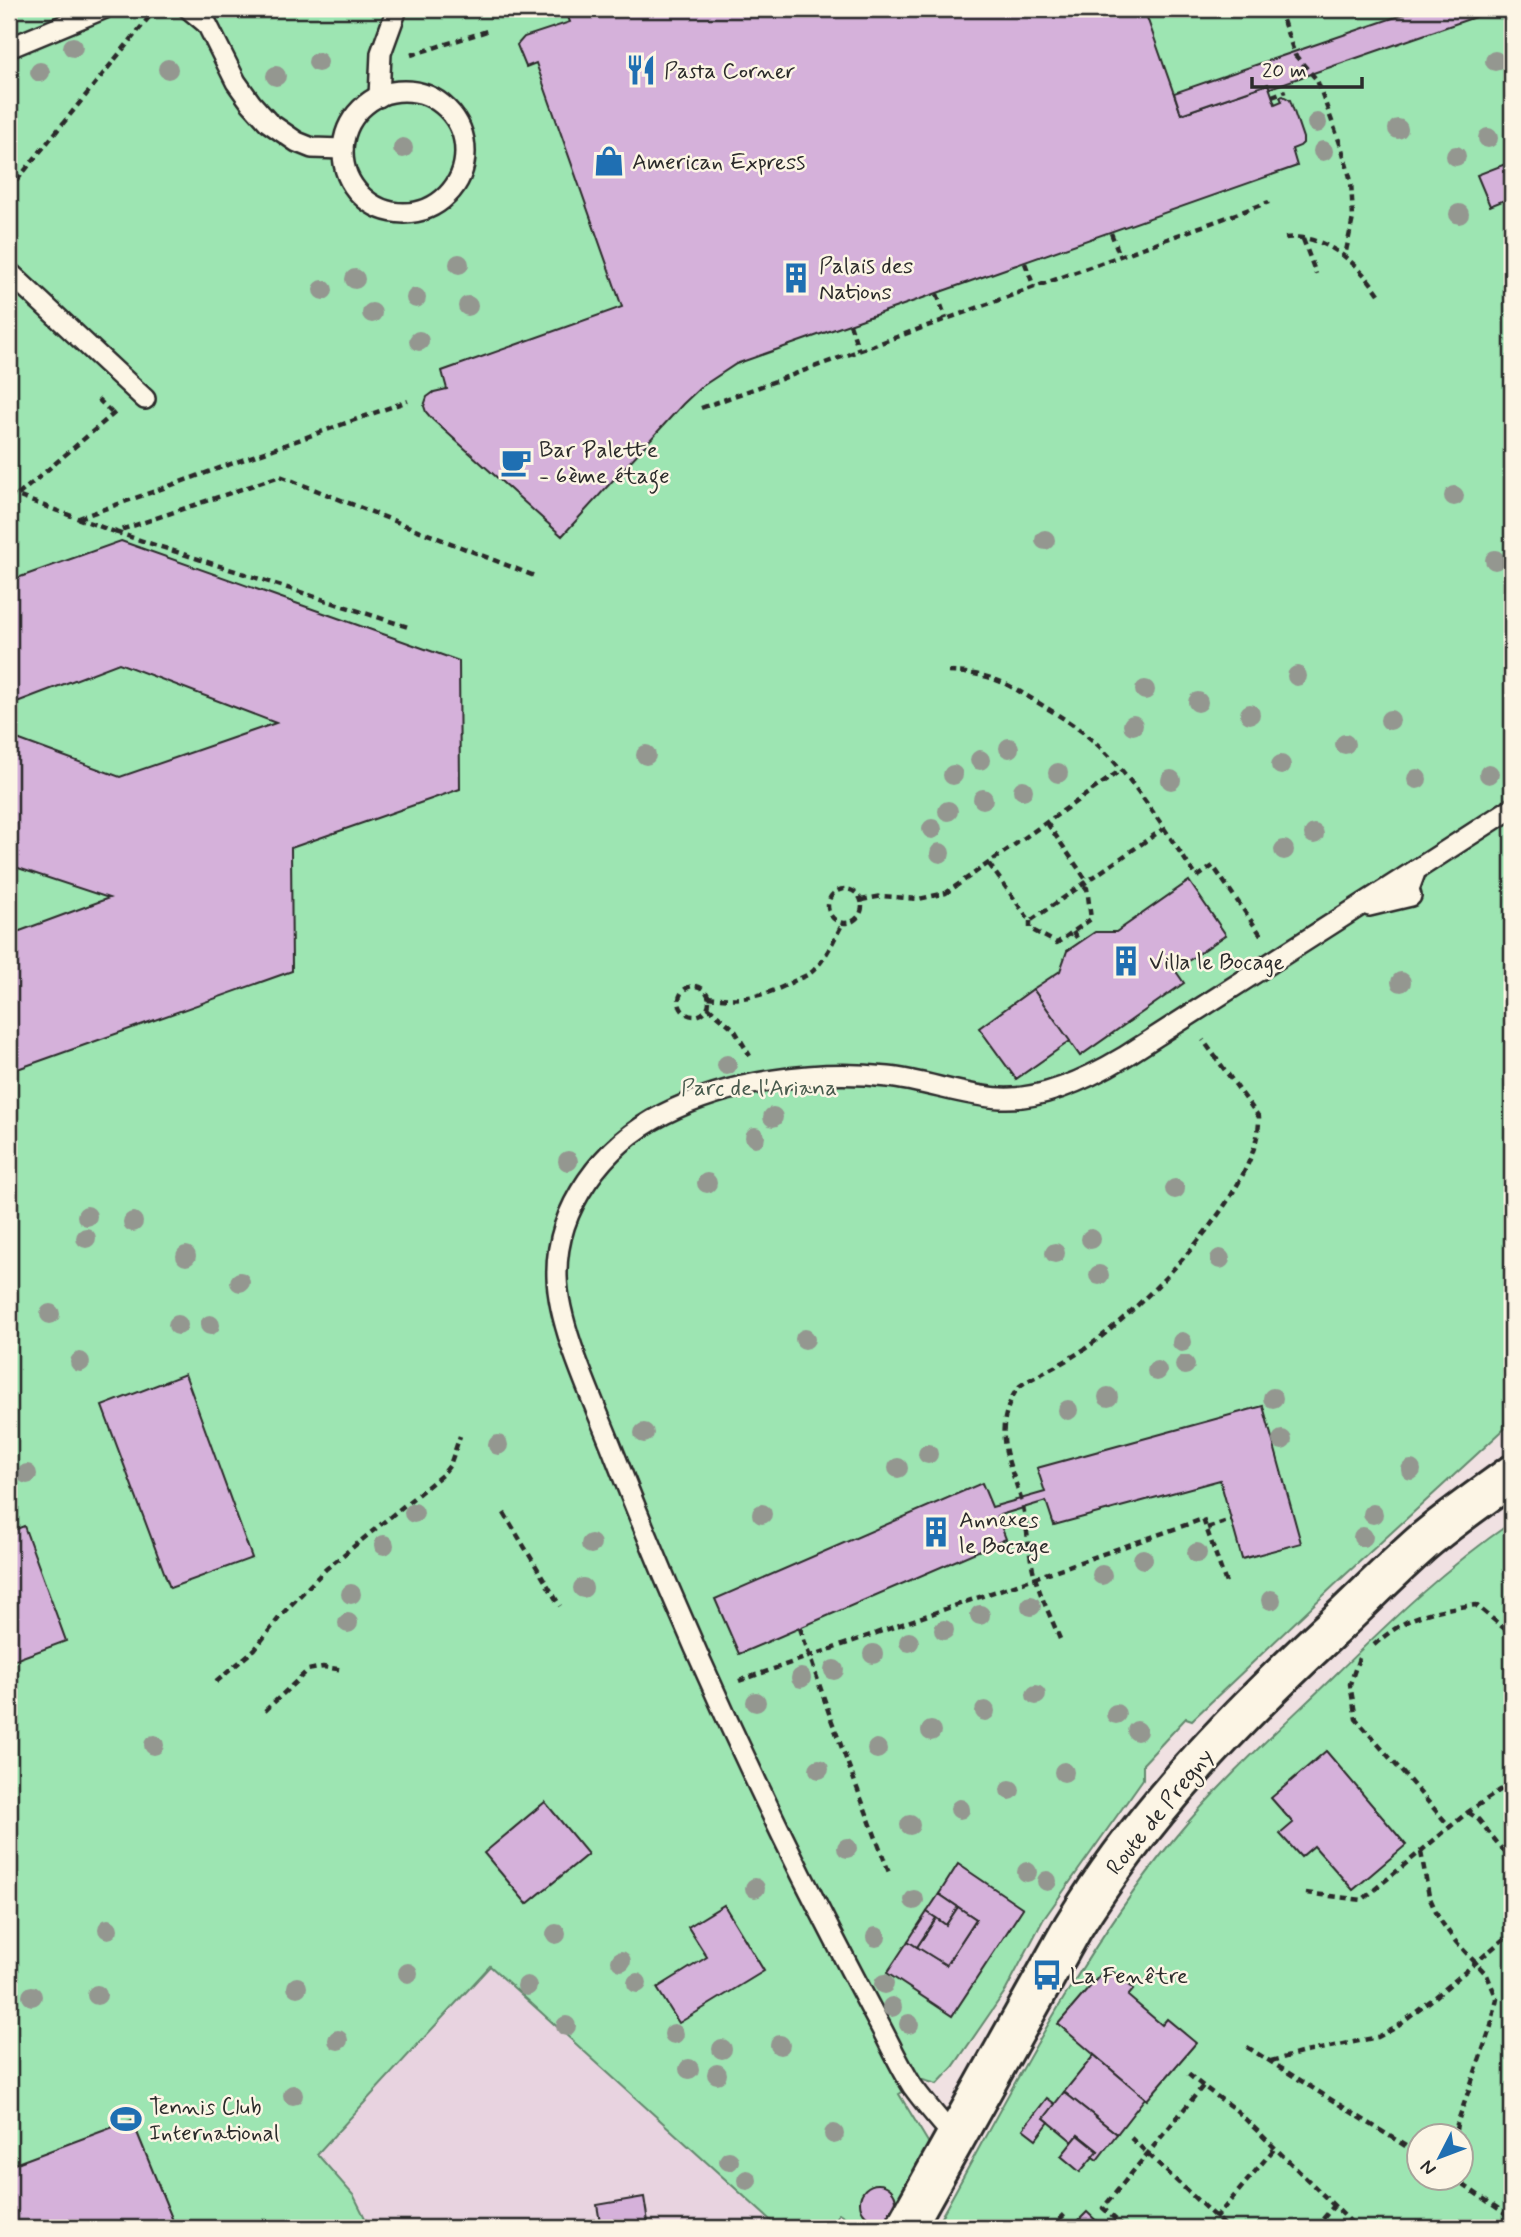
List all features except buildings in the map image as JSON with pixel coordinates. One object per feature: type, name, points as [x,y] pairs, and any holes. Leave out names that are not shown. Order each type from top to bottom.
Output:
[{"type":"street","name":"Route de Pregny","points":[[905,2228],[1080,1916],[1154,1812],[1239,1717],[1295,1662],[1423,1542],[1512,1475]]},
{"type":"lane","points":[[9,48],[103,9]]},
{"type":"lane","points":[[189,9],[207,24],[236,82],[268,122],[290,138],[312,148],[343,149]]},
{"type":"lane","points":[[379,96],[381,53],[397,9]]},
{"type":"lane","points":[[399,91],[413,91],[432,97],[448,109],[460,125],[465,144],[464,164],[457,183],[444,198],[428,209],[408,213],[388,211],[370,202],[355,188],[345,170],[343,149],[347,129],[357,111],[379,96],[399,91]]},
{"type":"lane","points":[[9,272],[142,397]]},
{"type":"lane","points":[[954,2138],[912,2086],[860,1989],[780,1831],[654,1554],[561,1311],[557,1277],[561,1235],[587,1181],[603,1159],[627,1136],[661,1115],[698,1098],[758,1083],[835,1074],[885,1076],[1006,1098],[1036,1094],[1098,1073],[1512,808]]},
{"type":"lane","points":[[1351,911],[1411,896],[1409,889],[1416,870]]},
{"type":"path","points":[[9,190],[154,11],[159,9]]},
{"type":"path","points":[[1279,9],[1295,55],[1317,80],[1351,181],[1353,218],[1345,256]]},
{"type":"path","points":[[399,91],[398,74],[404,58],[487,31]]},
{"type":"path","points":[[1272,96],[1286,91]]},
{"type":"path","points":[[701,408],[1269,202]]},
{"type":"path","points":[[1111,233],[1120,256]]},
{"type":"path","points":[[1302,238],[1316,274]]},
{"type":"path","points":[[1285,239],[1302,238],[1328,246],[1345,256],[1379,293]]},
{"type":"path","points":[[1024,263],[1034,287]]},
{"type":"path","points":[[937,294],[946,319]]},
{"type":"path","points":[[850,324],[859,351]]},
{"type":"path","points":[[17,496],[142,397]]},
{"type":"path","points":[[78,519],[408,401]]},
{"type":"path","points":[[115,532],[280,475],[537,577]]},
{"type":"path","points":[[9,493],[115,532],[411,628]]},
{"type":"path","points":[[948,672],[976,673],[1000,680],[1085,734],[1121,770],[1197,877],[1213,866],[1277,958]]},
{"type":"path","points":[[861,900],[882,896],[919,899],[946,893],[1121,770]]},
{"type":"path","points":[[1046,823],[1087,881]]},
{"type":"path","points":[[1030,921],[1163,829]]},
{"type":"path","points":[[989,864],[1030,921],[1030,929],[1058,943],[1091,919],[1087,888],[1081,886]]},
{"type":"path","points":[[844,888],[859,895],[861,912],[854,921],[843,923],[830,913],[828,902],[834,892],[844,888]]},
{"type":"path","points":[[708,997],[732,1000],[753,998],[812,972],[843,923]]},
{"type":"path","points":[[1073,932],[1080,942]]},
{"type":"path","points":[[689,986],[703,988],[708,997],[708,1007],[701,1014],[691,1016],[682,1011],[678,1002],[681,992],[689,986]]},
{"type":"path","points":[[708,1007],[734,1029],[749,1053],[758,1083]]},
{"type":"path","points":[[1060,1639],[1035,1577],[1023,1508],[1003,1444],[1006,1415],[1018,1387],[1075,1356],[1118,1324],[1185,1256],[1228,1198],[1252,1158],[1260,1132],[1259,1117],[1186,1017]]},
{"type":"path","points":[[216,1682],[255,1648],[282,1614],[326,1569],[443,1474],[450,1465],[460,1436]]},
{"type":"path","points":[[504,1513],[560,1606]]},
{"type":"path","points":[[715,1690],[1203,1519],[1226,1583]]},
{"type":"path","points":[[1207,1528],[1231,1520]]},
{"type":"path","points":[[1450,1827],[1356,1719],[1350,1684],[1358,1659],[1390,1631],[1409,1619],[1450,1608],[1476,1605],[1512,1635]]},
{"type":"path","points":[[800,1628],[890,1875]]},
{"type":"path","points":[[265,1711],[308,1670],[323,1667],[344,1670]]},
{"type":"path","points":[[1306,1893],[1363,1900],[1468,1812],[1512,1782]]},
{"type":"path","points":[[1468,1812],[1478,1819],[1512,1861]]},
{"type":"path","points":[[1421,1852],[1429,1896],[1440,1920],[1456,1942],[1487,1975],[1497,1999],[1491,2026],[1458,2122]]},
{"type":"path","points":[[1512,1893],[1506,1898],[1512,1906]]},
{"type":"path","points":[[1271,2061],[1378,2037],[1397,2027],[1512,1932]]},
{"type":"path","points":[[1247,2047],[1406,2147]]},
{"type":"path","points":[[1188,2074],[1237,2111],[1357,2228]]},
{"type":"path","points":[[1125,2228],[1103,2208],[1203,2086]]},
{"type":"path","points":[[1131,2138],[1227,2228]]},
{"type":"path","points":[[1207,2228],[1275,2148]]},
{"type":"path","points":[[1474,2192],[1512,2218]]},
{"type":"path","points":[[1315,2228],[1334,2206]]},
{"type":"path","points":[[1051,2228],[1067,2212]]},
{"type":"shaded area","points":[[490,1966],[779,2228],[303,2228],[288,2186]]},
{"type":"green space","name":"Parc de l'Ariana","points":[[9,9],[1512,9],[1512,1422],[1192,1720],[1186,1718],[1143,1764],[1143,1779],[1043,1920],[1006,1990],[953,2067],[937,2084],[923,2080],[899,2094],[931,2147],[891,2221],[884,2226],[864,2228],[839,2213],[831,2228],[779,2228],[490,1966],[317,2154],[354,2196],[370,2228],[9,2228]]},
{"type":"green space","points":[[1512,1522],[1512,2228],[935,2228],[1045,2029],[1138,1885],[1191,1818],[1230,1777],[1441,1576]]},
{"type":"place","name":"Pasta Corner","points":[[641,70]]},
{"type":"place","name":"American Express","points":[[609,161]]},
{"type":"place","name":"Palais des Nations","points":[[796,278]]},
{"type":"place","name":"Bar Palette - 6ème étage","points":[[516,462]]},
{"type":"place","name":"Villa le Bocage","points":[[1126,961]]},
{"type":"place","name":"Annexes le Bocage","points":[[936,1532]]},
{"type":"place","name":"La Fenêtre","points":[[1047,1975]]},
{"type":"place","name":"Tennis Club International","points":[[126,2119]]}]
